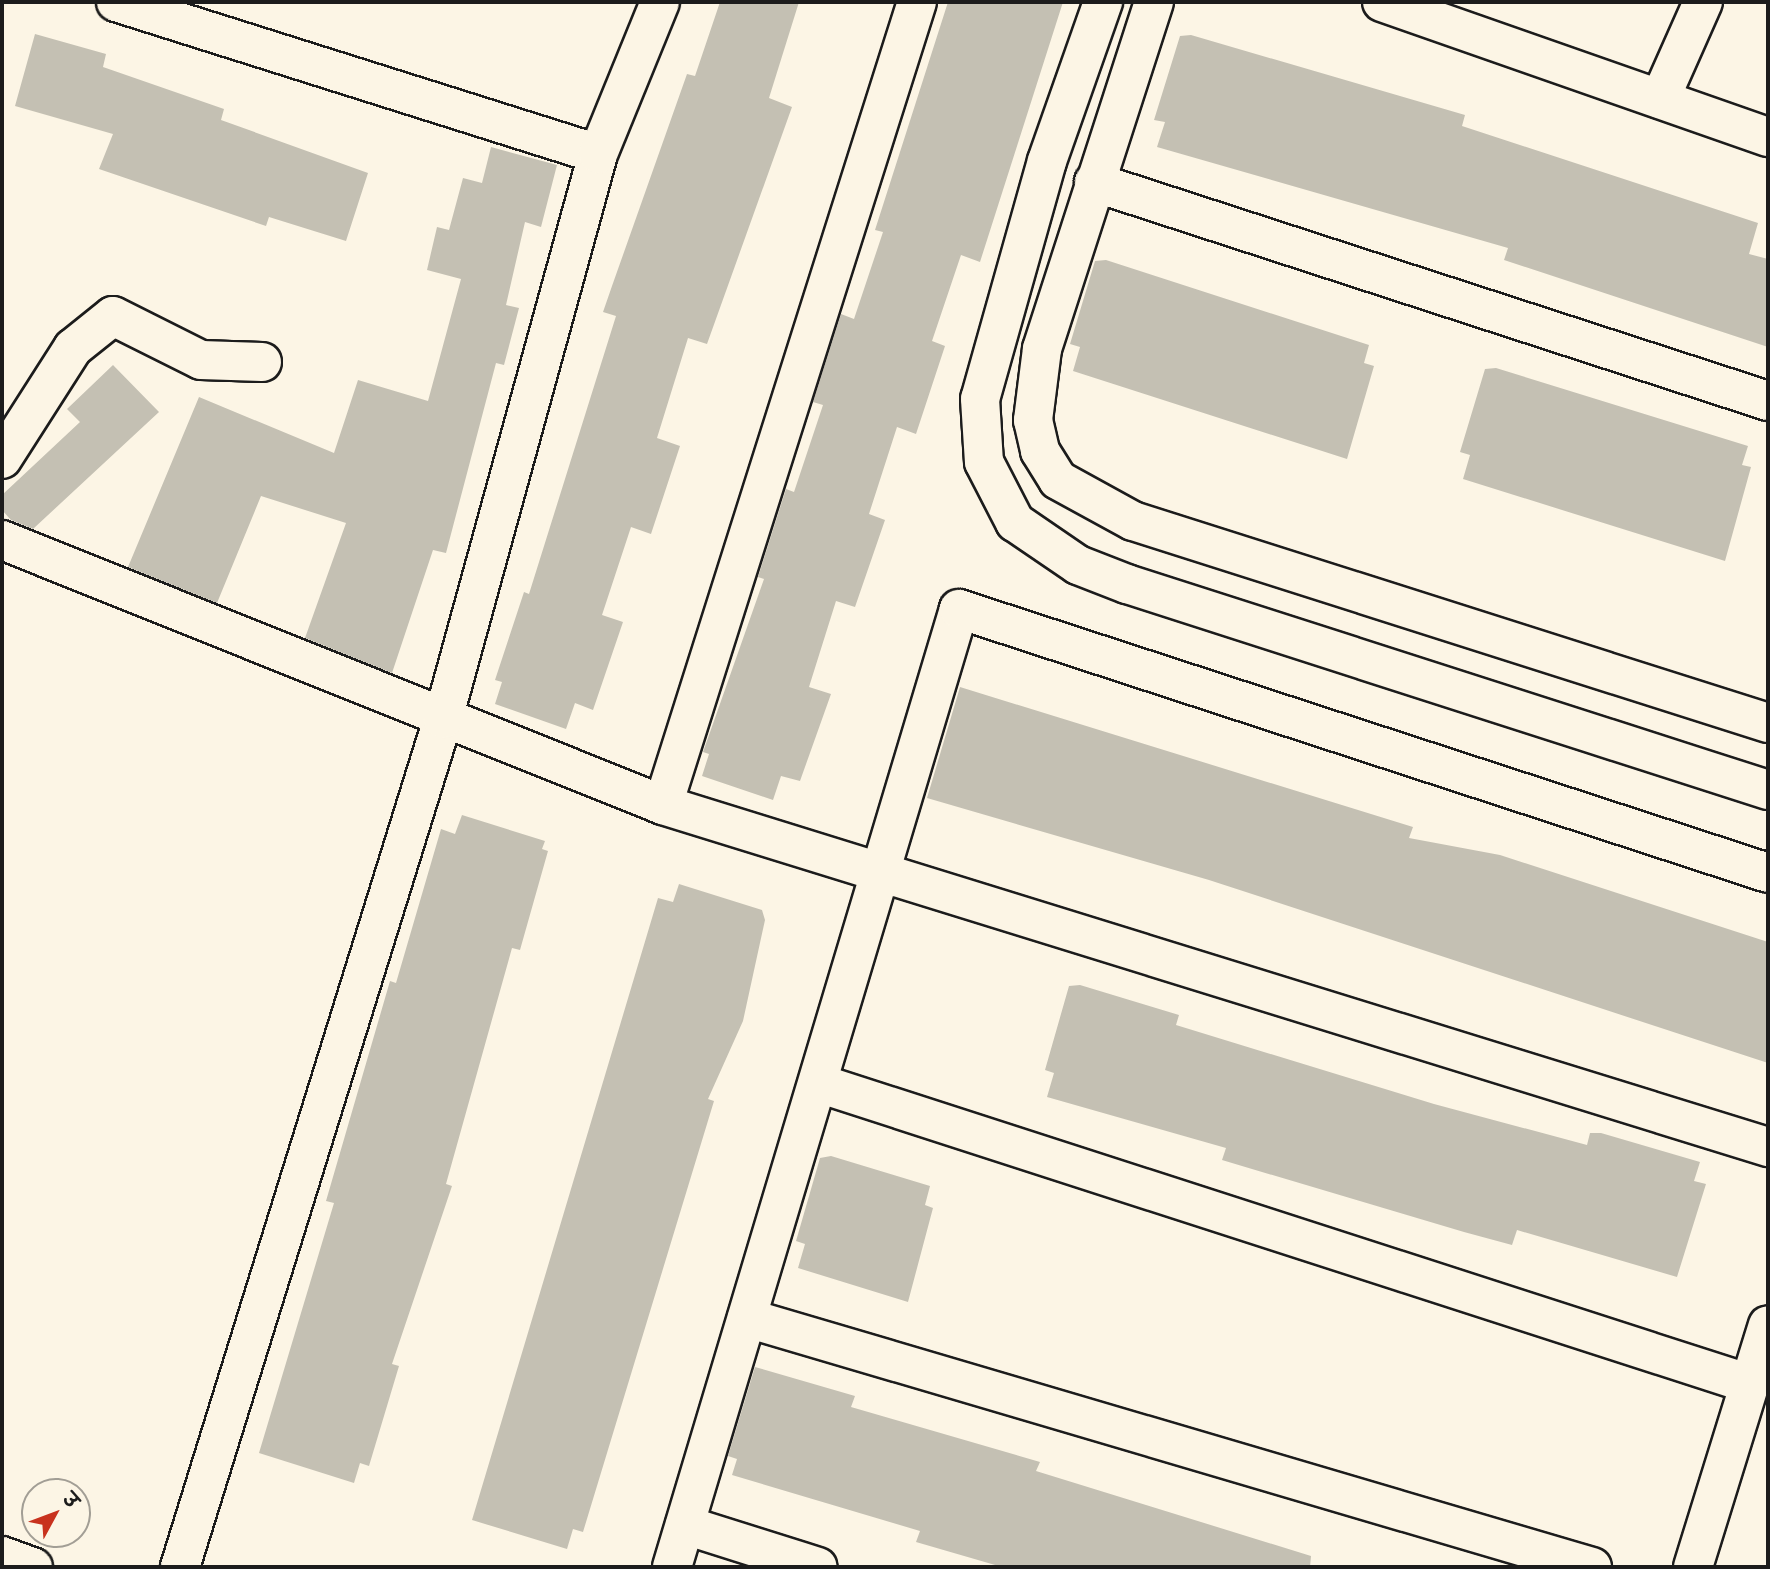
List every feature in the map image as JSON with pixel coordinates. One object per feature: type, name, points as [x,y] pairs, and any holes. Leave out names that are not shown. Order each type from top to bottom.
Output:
[{"type":"street","points":[[116,2],[598,153]]},
{"type":"street","points":[[180,1567],[443,719],[598,153],[660,2]]},
{"type":"street","points":[[663,805],[917,2]]},
{"type":"street","points":[[1103,2],[1047,161],[980,398],[984,462],[1014,522],[1078,565],[1127,584],[1768,790]]},
{"type":"street","points":[[1154,2],[1094,183],[1035,383],[1040,451],[1058,480],[1133,521],[1768,723]]},
{"type":"street","points":[[1382,2],[1768,137]]},
{"type":"street","points":[[1660,99],[1703,2]]},
{"type":"street","points":[[1094,183],[1768,401]]},
{"type":"street","points":[[2,458],[73,348],[113,316],[201,360],[262,362]]},
{"type":"street","points":[[2,540],[663,805],[1768,1147]]},
{"type":"street","points":[[672,1567],[959,609],[1768,873]]},
{"type":"street","points":[[818,1083],[1750,1384]]},
{"type":"street","points":[[747,1318],[1592,1567]]},
{"type":"street","points":[[1693,1567],[1768,1325]]},
{"type":"street","points":[[685,1525],[818,1567]]},
{"type":"street","points":[[2,1556],[33,1567]]},
{"type":"building","points":[[720,2],[799,2],[769,98],[792,107],[707,344],[688,338],[657,438],[680,446],[651,534],[631,527],[602,615],[623,622],[593,710],[575,703],[566,729],[495,704],[502,682],[495,680],[524,592],[529,594],[616,316],[603,312],[687,74],[695,76]]},
{"type":"building","points":[[948,2],[1063,2],[980,262],[961,255],[932,341],[945,346],[916,434],[897,427],[869,514],[885,520],[855,607],[836,601],[809,687],[831,694],[800,781],[781,776],[773,800],[702,776],[709,754],[703,752],[764,579],[758,577],[786,489],[794,492],[823,405],[813,402],[841,314],[854,319],[883,232],[875,230]]},
{"type":"building","points":[[35,34],[106,54],[103,67],[224,109],[221,120],[368,173],[346,241],[269,217],[266,226],[99,169],[113,134],[15,106]]},
{"type":"building","points":[[1191,35],[1465,115],[1462,126],[1758,223],[1749,254],[1768,259],[1768,347],[1504,260],[1508,248],[1157,147],[1165,122],[1154,120],[1180,36]]},
{"type":"building","points":[[491,147],[557,165],[541,227],[525,222],[506,305],[519,308],[504,365],[496,363],[446,553],[433,550],[392,673],[305,638],[346,523],[261,496],[217,603],[128,567],[199,397],[334,453],[358,380],[428,401],[461,279],[427,270],[437,227],[449,230],[463,178],[482,183]]},
{"type":"building","points":[[1106,260],[1369,345],[1364,363],[1374,366],[1347,459],[1073,371],[1080,347],[1070,344],[1095,261]]},
{"type":"building","points":[[113,365],[159,412],[33,529],[11,520],[2,510],[2,495],[80,422],[67,409]]},
{"type":"building","points":[[1496,368],[1748,446],[1742,465],[1751,467],[1725,561],[1463,479],[1470,455],[1460,452],[1485,369]]},
{"type":"building","points":[[960,687],[1413,827],[1409,838],[1500,855],[1768,942],[1768,1063],[1209,880],[927,798]]},
{"type":"building","points":[[462,815],[545,841],[542,849],[548,851],[520,950],[512,948],[446,1184],[452,1186],[392,1364],[399,1366],[369,1466],[360,1463],[354,1483],[259,1453],[334,1203],[326,1201],[390,981],[396,983],[441,829],[455,834]]},
{"type":"building","points":[[679,884],[762,910],[765,920],[743,1021],[708,1099],[714,1101],[583,1532],[573,1529],[567,1549],[472,1520],[658,898],[673,902]]},
{"type":"building","points":[[1080,985],[1179,1015],[1176,1025],[1434,1104],[1587,1145],[1590,1133],[1601,1133],[1700,1162],[1694,1181],[1706,1184],[1677,1277],[1517,1230],[1512,1245],[1464,1232],[1222,1160],[1226,1148],[1047,1097],[1054,1073],[1045,1070],[1069,986]]},
{"type":"building","points":[[831,1156],[930,1186],[925,1205],[933,1208],[908,1302],[798,1268],[805,1244],[796,1241],[820,1158]]},
{"type":"building","points":[[755,1367],[855,1396],[851,1407],[1040,1462],[1036,1471],[1311,1556],[1310,1567],[1002,1567],[916,1542],[920,1531],[732,1475],[737,1459],[728,1456]]}]
